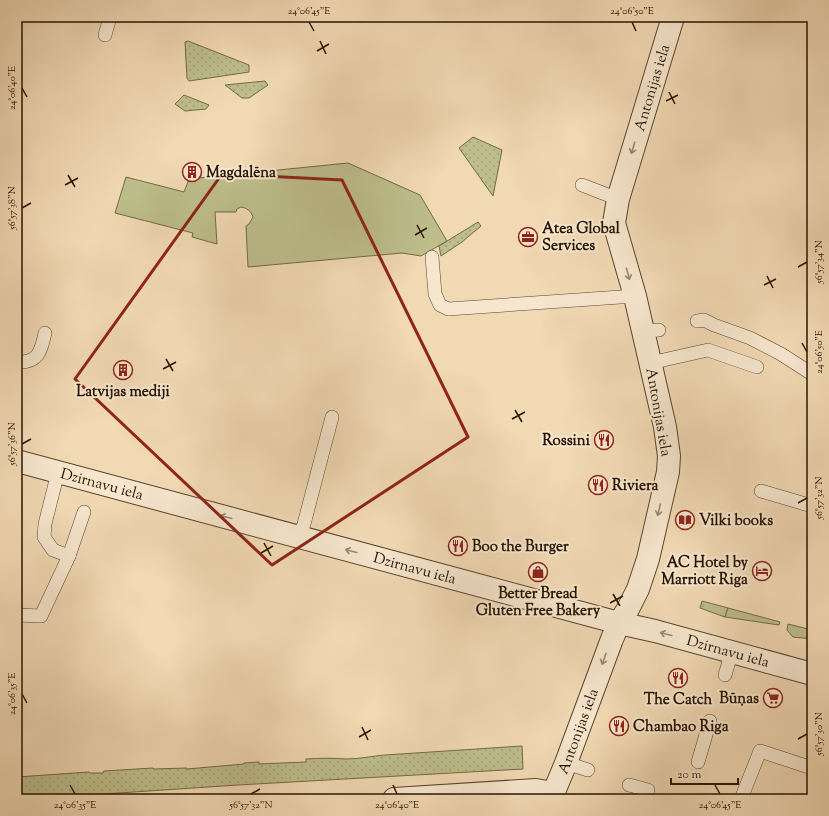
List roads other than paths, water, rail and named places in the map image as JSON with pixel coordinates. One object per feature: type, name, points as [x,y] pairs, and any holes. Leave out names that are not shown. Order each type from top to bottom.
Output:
[{"type":"street","name":"Antonijas iela","points":[[552,796],[566,763],[612,639],[638,589],[648,559],[668,472],[669,456],[665,427],[650,363],[651,330],[635,296],[614,223],[618,199],[673,17]]},
{"type":"street","name":"Dzirnavu iela","points":[[17,461],[619,623],[732,651],[812,674]]},
{"type":"street","points":[[394,799],[536,790],[552,796]]},
{"type":"lane","points":[[105,35],[110,17]]},
{"type":"lane","points":[[582,185],[618,199]]},
{"type":"lane","points":[[432,257],[436,294],[440,305],[448,309],[635,296]]},
{"type":"lane","points":[[697,321],[704,320],[750,338],[781,354],[812,374]]},
{"type":"lane","points":[[17,362],[24,362],[36,358],[42,347],[45,334]]},
{"type":"lane","points":[[650,363],[708,350],[757,367]]},
{"type":"lane","points":[[299,537],[304,524],[332,417]]},
{"type":"lane","points":[[58,472],[45,524],[44,537],[53,550],[69,556]]},
{"type":"lane","points":[[761,491],[812,506]]},
{"type":"lane","points":[[17,615],[41,616],[69,556],[84,512]]},
{"type":"lane","points":[[725,675],[732,651]]},
{"type":"lane","points":[[698,762],[710,721]]},
{"type":"lane","points":[[741,799],[760,751],[812,768]]},
{"type":"lane","points":[[566,763],[588,770]]},
{"type":"lane","points":[[628,785],[648,790]]},
{"type":"place","name":"Magdalēna","points":[[192,172]]},
{"type":"place","name":"Atea Global Services","points":[[528,237]]},
{"type":"place","name":"Latvijas mediji","points":[[123,370]]},
{"type":"place","name":"Rossini","points":[[604,440]]},
{"type":"place","name":"Riviera","points":[[598,485]]},
{"type":"place","name":"Vilki books","points":[[685,520]]},
{"type":"place","name":"Boo the Burger","points":[[458,546]]},
{"type":"place","name":"AC Hotel by Marriott Riga","points":[[762,571]]},
{"type":"place","name":"Better Bread Gluten Free Bakery","points":[[538,572]]},
{"type":"place","name":"The Catch","points":[[678,678]]},
{"type":"place","name":"Būņas","points":[[773,698]]},
{"type":"place","name":"Chambao Riga","points":[[619,726]]}]
